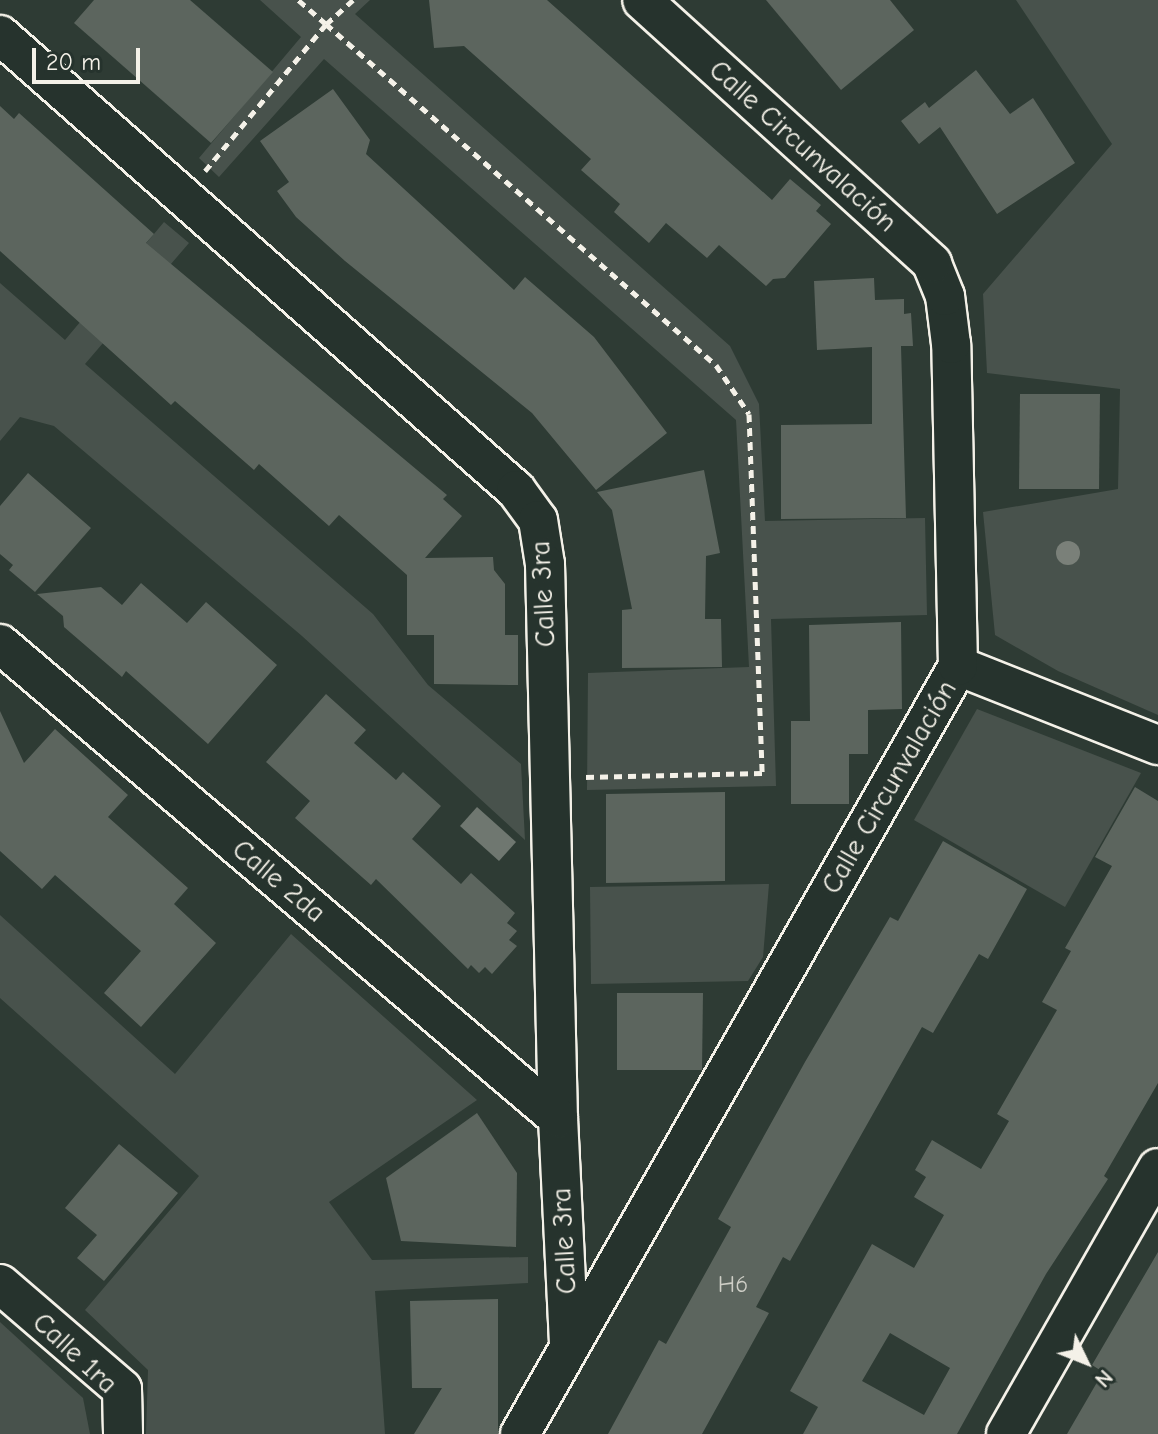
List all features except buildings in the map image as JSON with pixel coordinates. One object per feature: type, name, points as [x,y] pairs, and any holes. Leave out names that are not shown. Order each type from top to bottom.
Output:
[{"type":"street","name":"Calle Circunvalación","points":[[520,1434],[958,666],[951,344],[945,296],[932,263],[642,0]]},
{"type":"street","name":"Calle 3ra","points":[[0,35],[516,490],[538,520],[545,564],[558,1118],[569,1345]]},
{"type":"street","name":"Calle 2da","points":[[0,644],[558,1118]]},
{"type":"street","points":[[958,666],[1158,745]]},
{"type":"street","points":[[1006,1434],[1158,1168]]},
{"type":"street","name":"Calle 1ra","points":[[0,1284],[122,1389],[123,1434]]},
{"type":"path","points":[[298,0],[716,365],[749,414],[762,773],[581,777]]},
{"type":"path","points":[[202,174],[326,24],[353,0]]},
{"type":"shaded area","points":[[260,0],[370,0],[355,14],[730,346],[759,404],[765,521],[925,518],[927,615],[771,619],[776,786],[587,790],[588,673],[749,667],[736,420],[324,59],[219,177],[199,158],[301,37]]},
{"type":"shaded area","points":[[1016,0],[1158,0],[1158,715],[1058,671],[995,635],[983,512],[1118,489],[1120,389],[987,373],[983,294],[1112,144]]},
{"type":"shaded area","points":[[164,222],[189,243],[85,364],[373,614],[428,685],[521,764],[525,840],[302,636],[54,426],[20,417],[0,441],[0,283],[65,340]]},
{"type":"shaded area","points":[[977,709],[1141,773],[1065,907],[914,820]]},
{"type":"shaded area","points":[[477,807],[516,842],[499,861],[460,826]]},
{"type":"shaded area","points":[[769,884],[763,957],[748,981],[591,984],[590,887]]},
{"type":"shaded area","points":[[0,915],[175,1074],[291,934],[477,1100],[329,1202],[372,1260],[528,1257],[528,1283],[375,1291],[385,1434],[146,1434],[148,1370],[85,1310],[199,1176],[0,998]]},
{"type":"shaded area","points":[[0,1322],[83,1398],[90,1434],[0,1434]]}]
